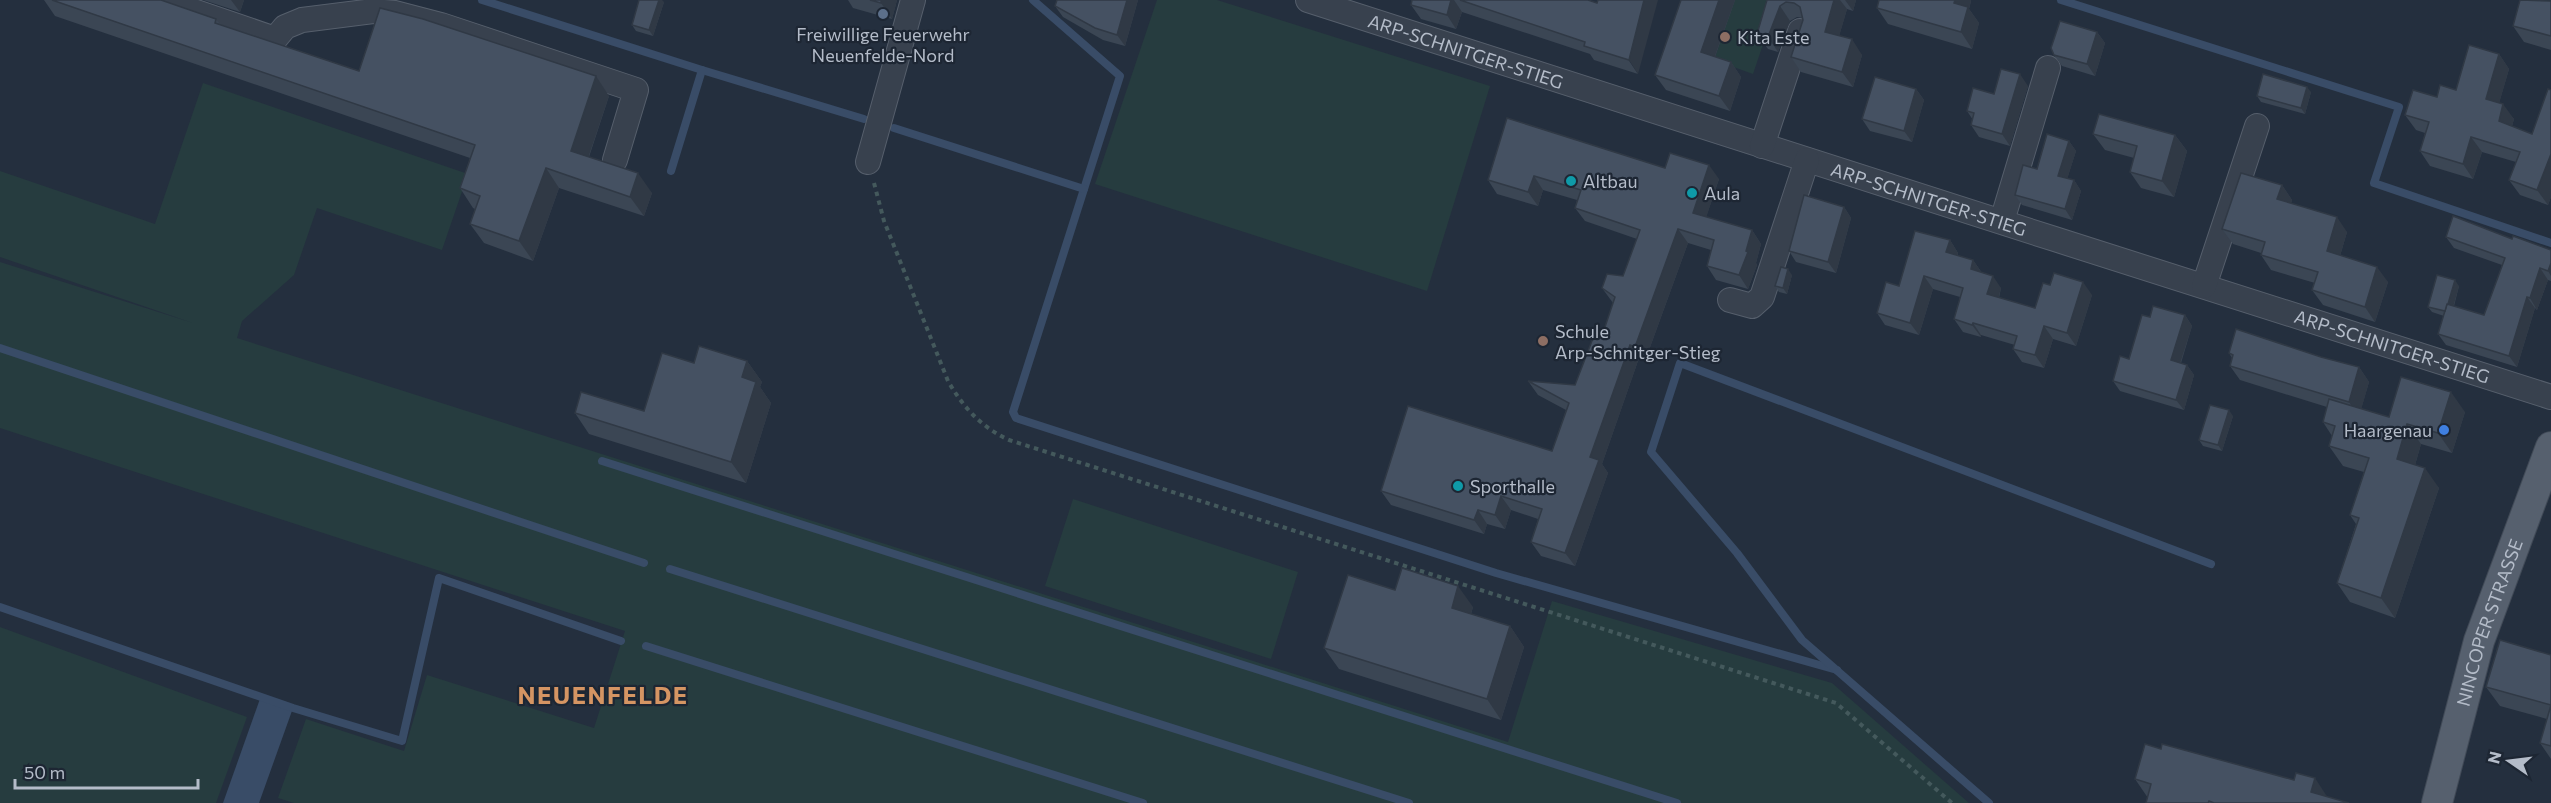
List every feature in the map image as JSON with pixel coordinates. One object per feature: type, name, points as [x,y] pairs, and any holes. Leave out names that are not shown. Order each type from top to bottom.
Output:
[{"type":"main road","name":"NINCOPER STRASSE","points":[[2437,803],[2479,641],[2551,447]]},
{"type":"street","points":[[161,0],[275,39],[285,27],[303,20],[373,11],[395,13],[441,25],[636,90],[615,160]]},
{"type":"street","points":[[868,162],[913,0]]},
{"type":"street","name":"ARP-SCHNITGER-STIEG","points":[[1308,0],[2551,397]]},
{"type":"street","points":[[1762,146],[1800,31]]},
{"type":"street","points":[[2002,221],[2048,68]]},
{"type":"street","points":[[2204,286],[2257,126]]},
{"type":"street","points":[[1730,300],[1752,306],[1762,297],[1807,160]]},
{"type":"path","points":[[868,162],[884,221],[948,381],[959,399],[990,432],[1009,441],[1836,703],[1952,803]]},
{"type":"green space","points":[[1157,0],[1217,0],[1490,86],[1427,291],[1095,184]]},
{"type":"green space","points":[[1726,0],[1778,0],[1753,74],[1714,60],[1732,7]]},
{"type":"green space","points":[[203,83],[468,174],[442,250],[317,208],[294,275],[242,321],[237,338],[1508,742],[1552,601],[1832,683],[1969,803],[294,803],[278,798],[306,719],[404,751],[427,675],[594,728],[625,631],[0,428],[0,262],[193,323],[0,257],[0,171],[155,224]]},
{"type":"green space","points":[[1073,499],[1298,572],[1271,659],[1045,586]]},
{"type":"green space","points":[[0,627],[247,717],[216,803],[0,803]]},
{"type":"water","points":[[261,696],[293,708],[259,803],[223,803]]},
{"type":"building","points":[[52,0],[161,0],[216,19],[215,23],[359,71],[380,8],[423,19],[596,76],[571,151],[638,173],[630,197],[546,168],[519,241],[470,224],[480,196],[460,188],[475,145]]},
{"type":"building","points":[[639,0],[659,0],[649,30],[632,25]]},
{"type":"building","points":[[1057,0],[1127,0],[1117,35],[1095,28],[1055,6]]},
{"type":"building","points":[[1412,0],[1451,0],[1447,15],[1411,5]]},
{"type":"building","points":[[1460,0],[1588,0],[1597,3],[1598,0],[1644,0],[1629,60],[1584,46],[1585,42]]},
{"type":"building","points":[[1681,0],[1719,0],[1701,52],[1731,62],[1719,96],[1655,75]]},
{"type":"building","points":[[1767,0],[1834,0],[1825,32],[1852,39],[1842,72],[1791,57],[1803,20],[1800,7],[1794,3],[1786,2],[1780,6],[1768,37],[1757,34]]},
{"type":"building","points":[[1879,0],[1955,0],[1954,3],[1968,7],[1961,32],[1877,8]]},
{"type":"building","points":[[2520,0],[2551,1],[2551,36],[2513,26]]},
{"type":"building","points":[[2060,21],[2097,32],[2087,64],[2054,55],[2051,48]]},
{"type":"building","points":[[2469,45],[2499,54],[2486,99],[2503,104],[2499,121],[2532,134],[2548,89],[2551,90],[2551,154],[2537,190],[2509,180],[2520,152],[2471,137],[2463,164],[2420,151],[2429,122],[2405,115],[2413,90],[2437,97],[2440,85],[2456,90]]},
{"type":"building","points":[[2001,69],[2020,74],[2002,134],[1971,125],[1974,113],[1967,111],[1973,88],[1994,94]]},
{"type":"building","points":[[2263,74],[2307,87],[2301,108],[2257,96]]},
{"type":"building","points":[[1875,77],[1916,89],[1904,131],[1862,119]]},
{"type":"building","points":[[2099,114],[2175,135],[2162,181],[2130,172],[2137,146],[2093,134]]},
{"type":"building","points":[[1507,118],[1665,168],[1670,153],[1709,165],[1693,213],[1752,230],[1746,251],[1748,252],[1739,275],[1707,266],[1714,240],[1678,229],[1635,347],[1630,345],[1590,457],[1599,460],[1565,553],[1531,542],[1542,509],[1501,496],[1495,515],[1478,510],[1474,520],[1381,491],[1408,406],[1552,451],[1569,403],[1528,381],[1575,385],[1595,333],[1602,336],[1615,297],[1602,288],[1607,274],[1623,276],[1640,230],[1575,208],[1581,190],[1534,176],[1528,192],[1488,180]]},
{"type":"building","points":[[2047,134],[2069,141],[2058,176],[2074,180],[2065,209],[2015,195],[2023,165],[2037,169]]},
{"type":"building","points":[[2241,173],[2282,185],[2277,199],[2337,217],[2327,251],[2377,267],[2365,307],[2312,290],[2318,272],[2261,255],[2265,242],[2222,229]]},
{"type":"building","points":[[1804,195],[1844,207],[1828,262],[1789,251]]},
{"type":"building","points":[[2453,216],[2512,239],[2513,236],[2551,250],[2551,263],[2548,271],[2540,268],[2530,298],[2527,297],[2509,356],[2438,334],[2447,304],[2484,315],[2505,258],[2446,237]]},
{"type":"building","points":[[1915,231],[1950,240],[1946,252],[1973,260],[1971,269],[1993,276],[1987,294],[2035,308],[2043,283],[2050,285],[2054,273],[2083,282],[2067,333],[2044,326],[2035,355],[2013,349],[2017,336],[1954,319],[1963,288],[1924,276],[1910,323],[1877,313],[1886,282],[1899,286]]},
{"type":"building","points":[[1781,267],[1788,269],[1783,288],[1775,286]]},
{"type":"building","points":[[2437,275],[2455,280],[2445,311],[2428,307]]},
{"type":"building","points":[[2153,306],[2185,315],[2171,360],[2187,365],[2176,400],[2113,381],[2120,356],[2129,359],[2142,315],[2150,317]]},
{"type":"building","points":[[2236,329],[2359,367],[2349,402],[2230,366],[2233,355],[2229,353]]},
{"type":"building","points":[[699,346],[747,361],[742,377],[756,382],[731,462],[575,413],[581,392],[644,411],[662,353],[694,363]]},
{"type":"building","points":[[2401,377],[2451,392],[2438,433],[2407,424],[2397,459],[2425,468],[2381,598],[2337,583],[2359,518],[2350,515],[2369,458],[2329,446],[2335,426],[2323,422],[2329,399],[2389,417]]},
{"type":"building","points":[[2210,405],[2229,410],[2218,445],[2199,440]]},
{"type":"building","points":[[1402,568],[1458,586],[1452,608],[1510,626],[1487,699],[1324,648],[1348,575],[1395,590]]},
{"type":"building","points":[[2500,640],[2551,655],[2551,705],[2486,687]]},
{"type":"building","points":[[2551,705],[2551,746],[2540,743]]},
{"type":"building","points":[[2145,744],[2161,749],[2162,744],[2294,780],[2296,773],[2315,778],[2311,792],[2349,803],[2214,803],[2209,801],[2208,803],[2146,803],[2151,784],[2135,779]]},
{"type":"waterway","points":[[482,0],[864,119]]},
{"type":"waterway","points":[[1033,0],[1120,76],[1013,412],[1016,418],[1496,573],[1837,670]]},
{"type":"waterway","points":[[2061,0],[2399,107],[2374,183],[2551,243]]},
{"type":"waterway","points":[[671,171],[702,70]]},
{"type":"waterway","points":[[894,128],[1084,189]]},
{"type":"waterway","points":[[0,348],[644,563]]},
{"type":"waterway","points":[[1989,803],[1802,640],[1737,553],[1651,452],[1680,363],[2211,564]]},
{"type":"waterway","points":[[602,461],[1677,803]]},
{"type":"waterway","points":[[670,569],[1409,803]]},
{"type":"waterway","points":[[0,607],[293,708],[402,741],[439,578],[621,641]]},
{"type":"waterway","points":[[646,646],[1143,803]]},
{"type":"place","name":"Freiwillige Feuerwehr Neuenfelde-Nord","points":[[883,14]]},
{"type":"place","name":"Kita Este","points":[[1725,37]]},
{"type":"place","name":"Altbau","points":[[1571,181]]},
{"type":"place","name":"Aula","points":[[1692,193]]},
{"type":"place","name":"Schule Arp-Schnitger-Stieg","points":[[1543,341]]},
{"type":"place","name":"Haargenau","points":[[2444,430]]},
{"type":"place","name":"Sporthalle","points":[[1458,486]]},
{"type":"district","name":"NEUENFELDE","points":[[603,694]]}]
